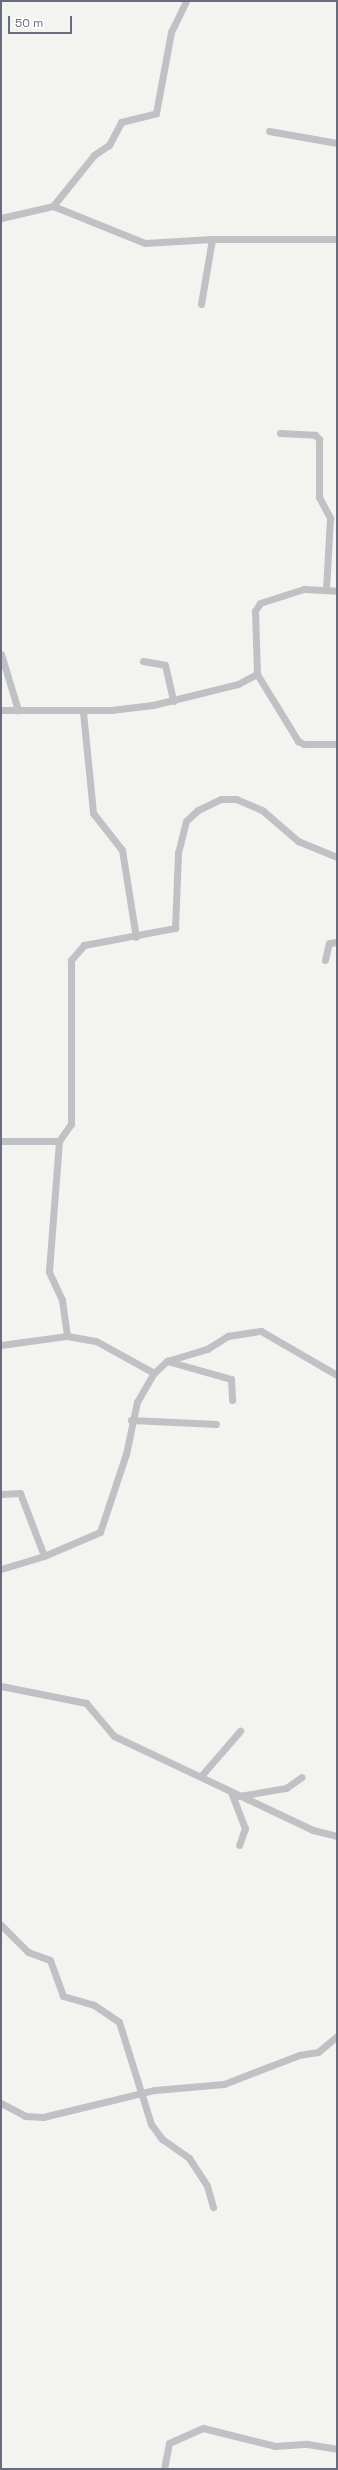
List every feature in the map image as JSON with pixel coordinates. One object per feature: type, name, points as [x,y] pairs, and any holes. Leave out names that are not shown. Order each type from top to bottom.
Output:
[{"type":"street","points":[[52,206],[94,155],[109,145],[122,122],[156,113],[171,32],[186,1]]},
{"type":"street","points":[[268,131],[337,143]]},
{"type":"street","points":[[1,218],[52,206],[136,242],[212,239],[337,239]]},
{"type":"street","points":[[200,304],[212,239]]},
{"type":"street","points":[[280,433],[315,435],[319,439],[319,497],[330,518],[326,590]]},
{"type":"street","points":[[337,591],[294,591],[258,604],[254,634],[257,674],[298,741],[304,744],[337,744]]},
{"type":"street","points":[[1,654],[18,710]]},
{"type":"street","points":[[142,661],[165,665],[173,701]]},
{"type":"street","points":[[1,710],[83,712],[173,701],[238,684],[257,674]]},
{"type":"street","points":[[83,712],[93,813],[122,850],[136,937]]},
{"type":"street","points":[[67,1336],[62,1300],[49,1272],[59,1141],[71,1124],[71,960],[84,945],[136,937],[175,928],[181,834],[186,821],[198,810],[220,800],[247,802],[298,841],[337,857]]},
{"type":"street","points":[[325,960],[329,943],[337,942]]},
{"type":"street","points":[[1,1141],[59,1141]]},
{"type":"street","points":[[1,1569],[44,1556],[91,1538],[106,1523],[126,1454],[131,1420],[154,1373],[167,1361],[207,1348],[228,1336],[261,1332],[337,1375]]},
{"type":"street","points":[[1,1345],[67,1336],[101,1342],[154,1373]]},
{"type":"street","points":[[167,1361],[231,1379],[232,1400]]},
{"type":"street","points":[[131,1420],[216,1424]]},
{"type":"street","points":[[1,1494],[20,1493],[44,1556]]},
{"type":"street","points":[[1,1686],[86,1703],[114,1736],[313,1830],[337,1836]]},
{"type":"street","points":[[201,1776],[240,1731]]},
{"type":"street","points":[[239,1796],[286,1788],[302,1777]]},
{"type":"street","points":[[230,1792],[245,1828],[239,1845]]},
{"type":"street","points":[[1,1926],[28,1952],[50,1960],[63,1996],[94,2005],[118,2022],[126,2037],[139,2092],[151,2124],[162,2139],[190,2158],[207,2186],[213,2207]]},
{"type":"street","points":[[1,2103],[25,2116],[43,2117],[139,2092],[224,2084],[299,2055],[318,2052],[337,2036]]},
{"type":"street","points":[[164,2469],[169,2443],[203,2428],[275,2446],[307,2444],[337,2449]]}]
